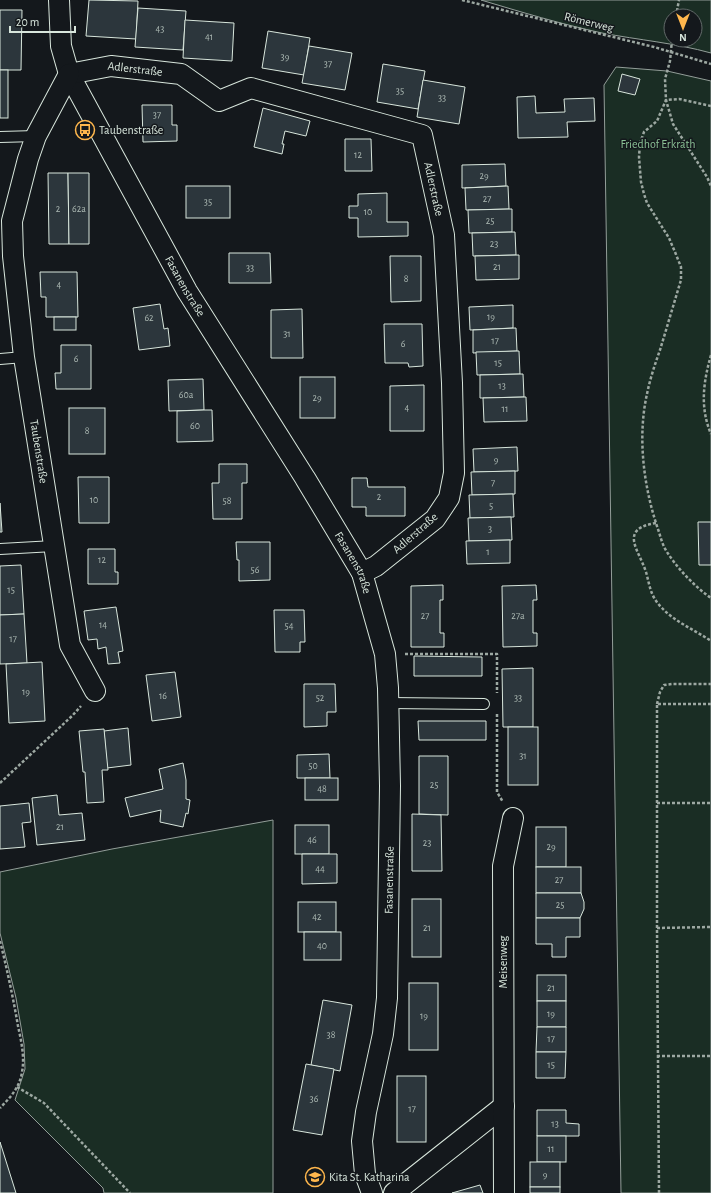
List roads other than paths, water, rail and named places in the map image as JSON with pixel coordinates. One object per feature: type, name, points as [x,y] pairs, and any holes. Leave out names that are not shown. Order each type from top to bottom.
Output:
[{"type":"street","name":"Fasanenstraße","points":[[59,0],[61,46],[69,74],[187,291],[305,478],[362,573],[385,654],[389,703],[390,786],[387,998],[383,1034],[366,1112],[362,1141],[365,1174],[372,1193]]},
{"type":"street","name":"Adlerstraße","points":[[69,74],[111,66],[181,74],[218,101],[251,88],[422,135],[444,235],[452,383],[454,473],[449,498],[436,519],[376,566],[362,573]]},
{"type":"street","name":"Taubenstraße","points":[[69,74],[36,136],[28,159],[12,221],[13,256],[24,357],[70,645],[95,691]]},
{"type":"street","name":"Meisenweg","points":[[504,1193],[503,866],[513,818]]},
{"type":"street","points":[[394,1193],[504,1106]]},
{"type":"lane","points":[[0,137],[36,136]]},
{"type":"lane","points":[[0,359],[24,357]]},
{"type":"lane","points":[[0,549],[54,546]]},
{"type":"lane","points":[[389,703],[484,704]]},
{"type":"place","name":"Taubenstraße","points":[[85,130]]},
{"type":"place","name":"Kita St. Katharina","points":[[315,1177]]},
{"type":"park label","name":"Friedhof Erkrath","points":[[658,144]]}]
